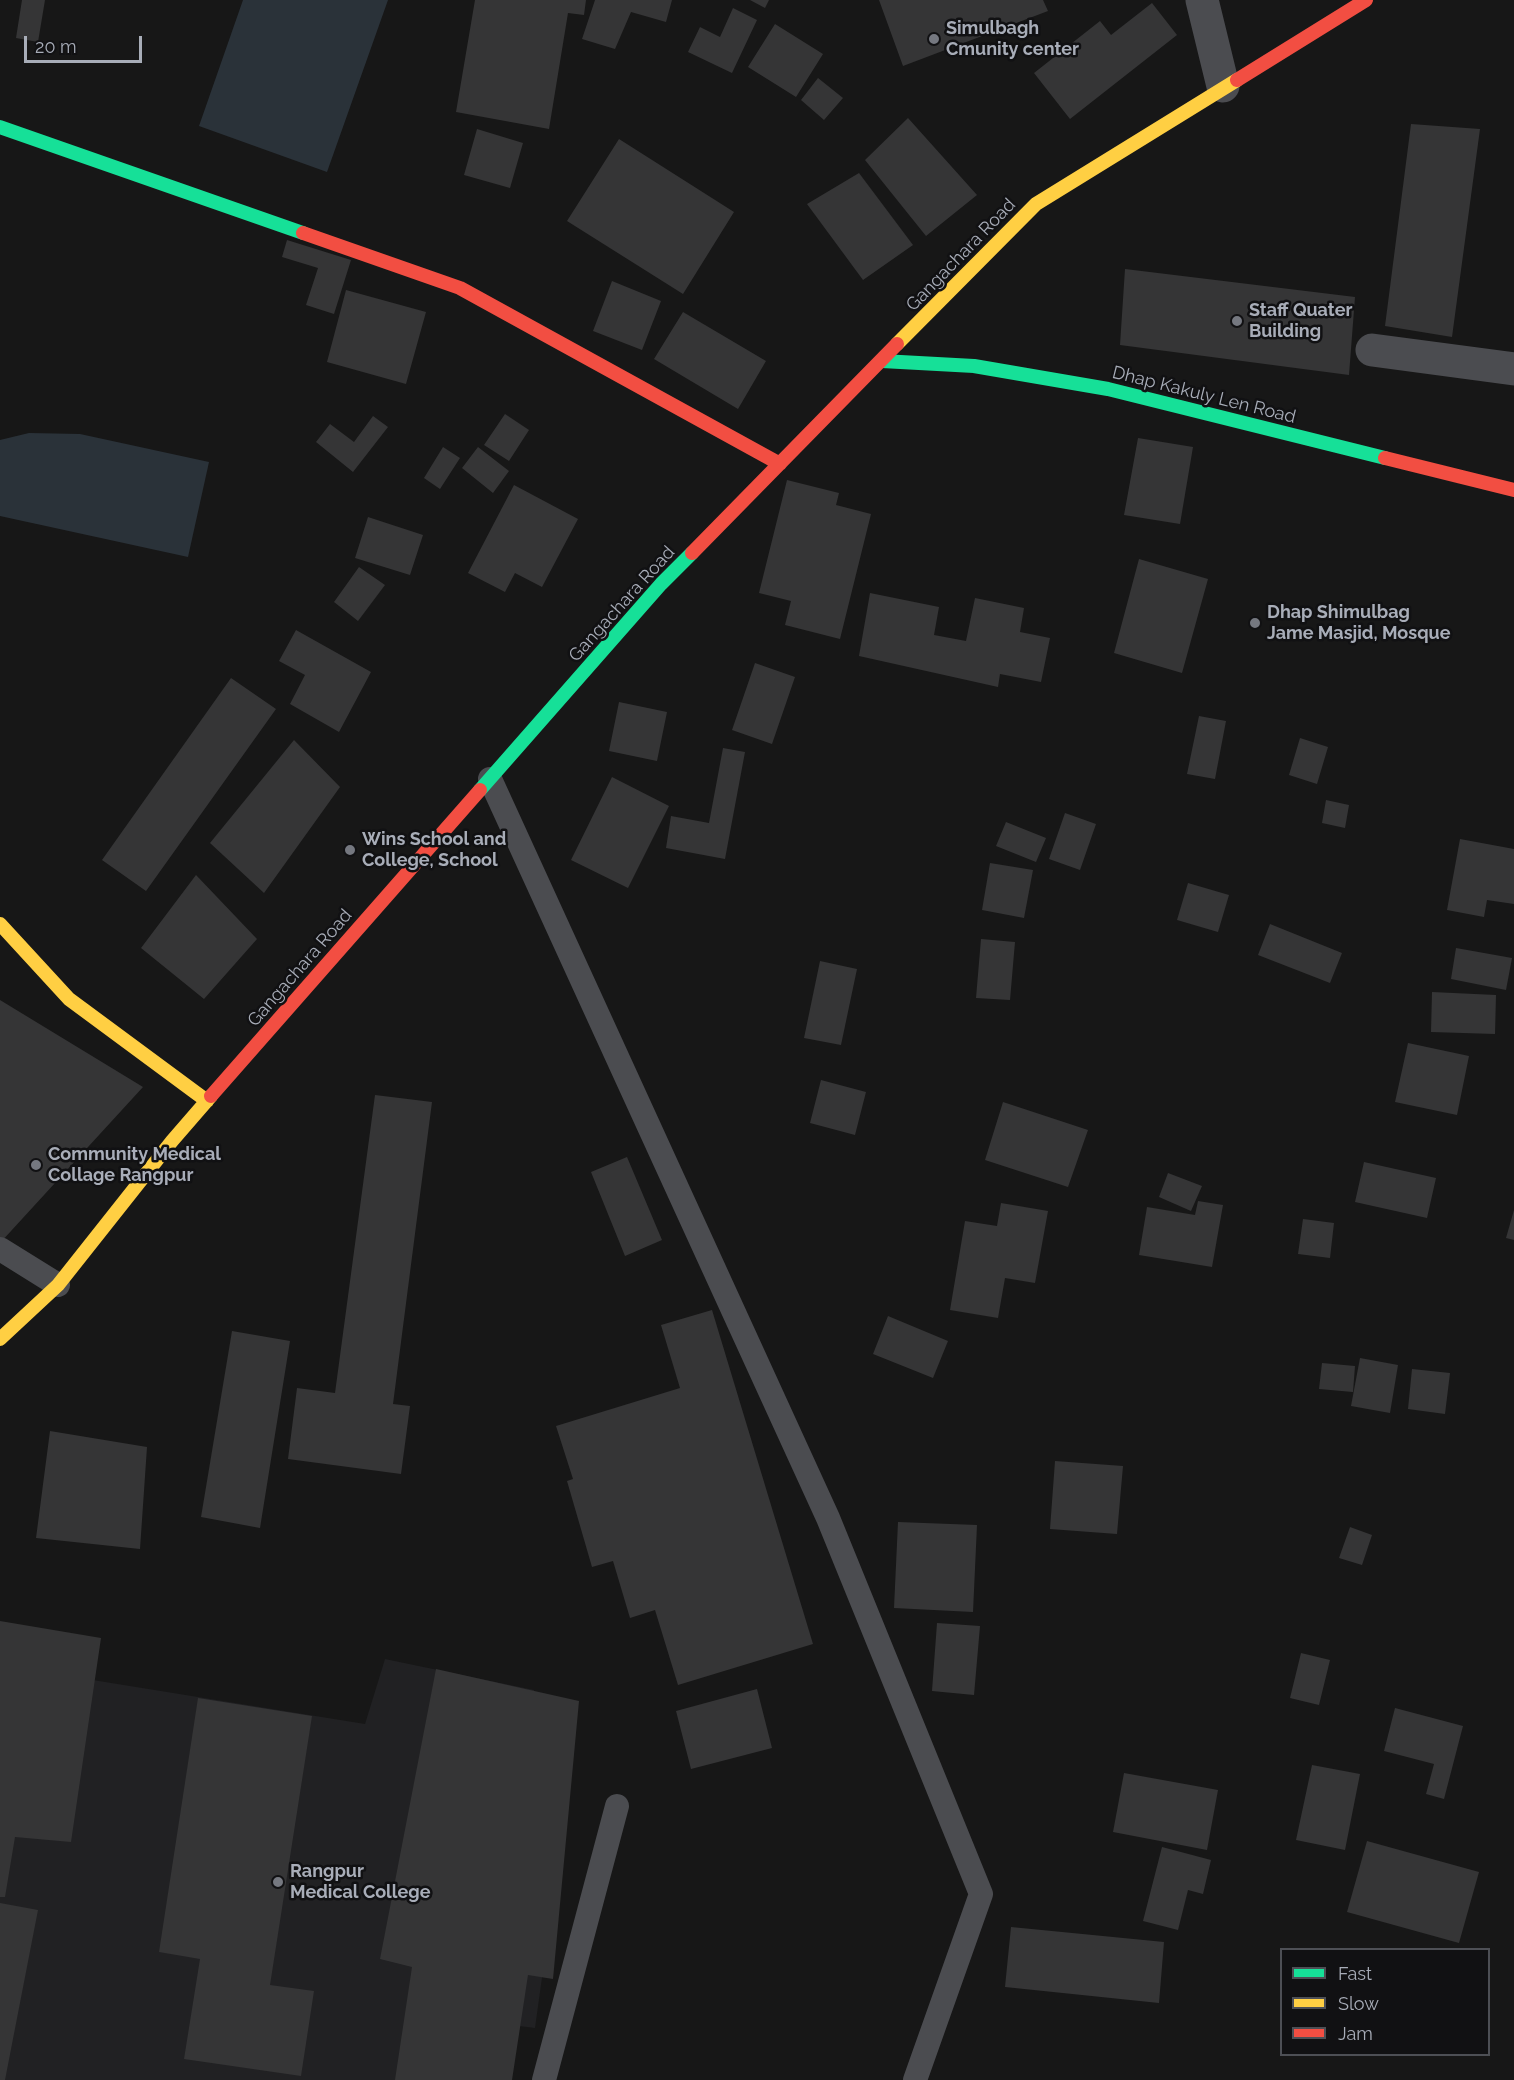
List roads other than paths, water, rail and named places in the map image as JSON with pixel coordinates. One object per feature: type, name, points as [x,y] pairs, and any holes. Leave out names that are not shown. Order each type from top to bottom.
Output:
[{"type":"main road","name":"Gangachara Road","points":[[0,1339],[58,1285],[207,1101],[662,584],[1036,204],[1223,86],[1366,0]]},
{"type":"main road","points":[[0,127],[460,288],[780,464]]},
{"type":"main road","name":"Dhap Kakuly Len Road","points":[[882,361],[974,366],[1108,389],[1514,490]]},
{"type":"main road","points":[[0,924],[69,999],[207,1101]]},
{"type":"street","points":[[1202,0],[1223,86]]},
{"type":"street","points":[[1372,350],[1514,369]]},
{"type":"lane","points":[[490,779],[828,1518],[981,1894],[915,2080]]},
{"type":"lane","points":[[0,1249],[58,1285]]},
{"type":"lane","points":[[544,2080],[617,1806]]},
{"type":"place","name":"Simulbagh Cmunity center","points":[[934,39]]},
{"type":"place","name":"Staff Quater Building","points":[[1237,321]]},
{"type":"place","name":"Dhap Shimulbag Jame Masjid, Mosque","points":[[1255,623]]},
{"type":"place","name":"Wins School and College, School","points":[[350,850]]},
{"type":"place","name":"Community Medical Collage Rangpur","points":[[36,1165]]},
{"type":"place","name":"Rangpur Medical College","points":[[278,1882]]}]
